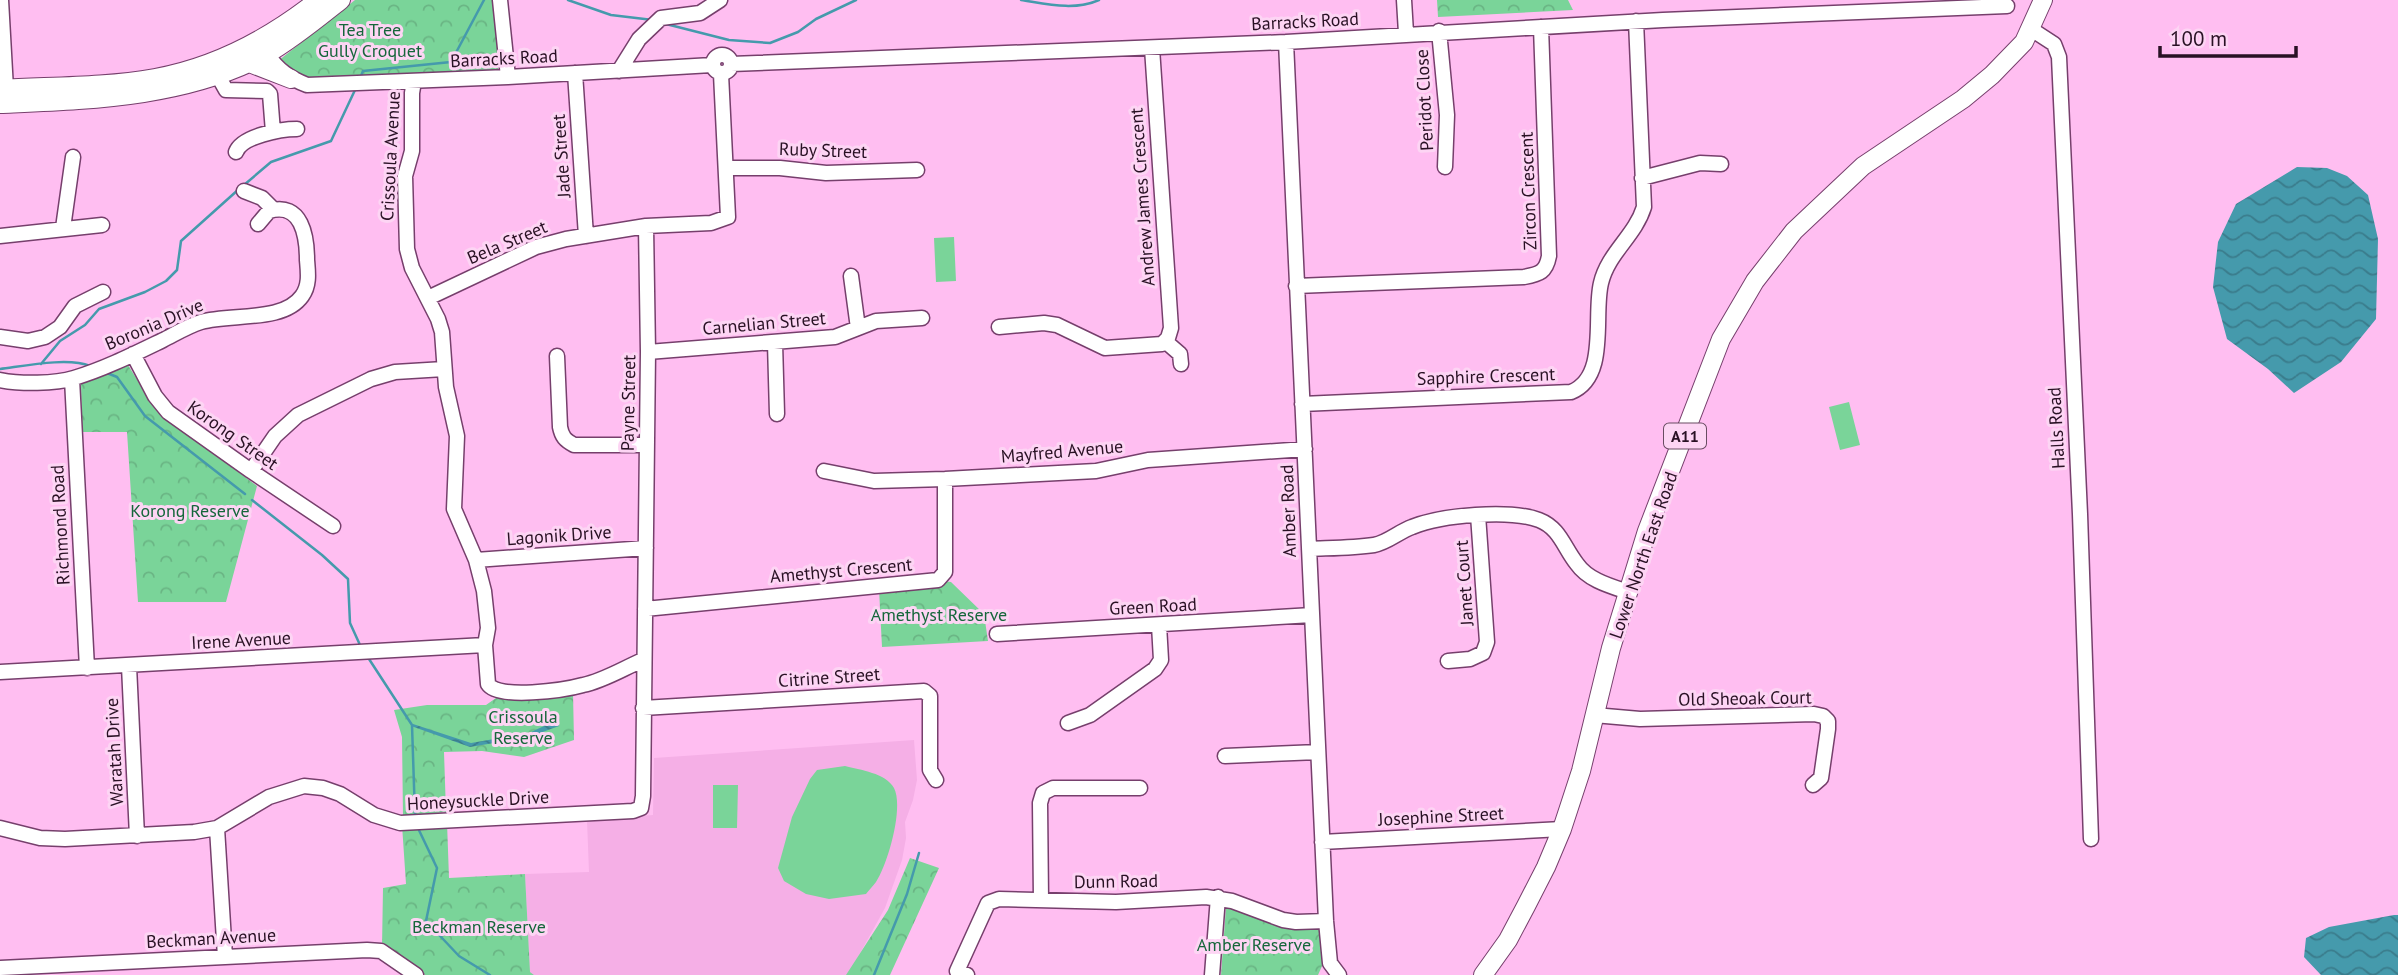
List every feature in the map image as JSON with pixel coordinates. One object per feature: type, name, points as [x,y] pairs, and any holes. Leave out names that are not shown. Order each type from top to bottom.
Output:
[{"type":"main road","points":[[3,96],[130,95],[180,86],[247,62],[282,28],[318,0]]},
{"type":"main road","points":[[3,96],[153,78],[212,62],[263,47],[341,0]]},
{"type":"main road","name":"Lower North East Road","points":[[1483,975],[1508,940],[1546,867],[1562,829],[1581,771],[1594,715],[1647,531],[1721,339],[1755,281],[1794,231],[1863,166],[1963,99],[2012,55],[2031,29],[2046,0]]},
{"type":"main road","points":[[247,62],[291,79]]},
{"type":"street","points":[[1,0],[3,96]]},
{"type":"street","points":[[500,0],[508,77]]},
{"type":"street","points":[[619,71],[635,45],[654,24],[700,13],[720,0]]},
{"type":"street","points":[[1405,0],[1406,33]]},
{"type":"street","name":"Barracks Road","points":[[291,79],[307,85],[414,81],[1286,42],[1913,5],[2007,6]]},
{"type":"street","name":"Sapphire Crescent","points":[[1303,404],[1571,392],[1582,387],[1596,356],[1601,282],[1609,260],[1641,219],[1644,207],[1636,21]]},
{"type":"street","points":[[641,69],[640,56],[654,24]]},
{"type":"street","name":"Zircon Crescent","points":[[1296,286],[1524,277],[1540,274],[1548,267],[1541,27]]},
{"type":"street","name":"Halls Road","points":[[2031,29],[2054,44],[2059,57],[2091,839]]},
{"type":"street","name":"Peridot Close","points":[[1439,31],[1447,115],[1446,167]]},
{"type":"street","name":"Amber Road","points":[[1286,42],[1326,921],[1330,963],[1339,975]]},
{"type":"street","points":[[263,47],[279,69],[291,79]]},
{"type":"street","name":"Andrew James Crescent","points":[[1152,48],[1171,328],[1165,341]]},
{"type":"street","points":[[646,226],[711,223],[728,217],[722,67]]},
{"type":"street","name":"Jade Street","points":[[575,73],[586,236]]},
{"type":"street","points":[[217,74],[226,90],[267,91],[270,94],[273,132]]},
{"type":"street","name":"Crissoula Avenue","points":[[414,81],[412,151],[405,176],[407,249],[412,268],[442,332],[444,369],[457,436],[454,509],[476,560],[484,591],[488,628],[485,645],[488,684],[491,690],[500,693],[584,685],[643,660]]},
{"type":"street","points":[[236,152],[241,143],[273,132],[297,129]]},
{"type":"street","points":[[63,228],[73,157]]},
{"type":"street","points":[[1642,178],[1700,163],[1721,164]]},
{"type":"street","name":"Ruby Street","points":[[727,169],[780,168],[826,173],[917,170]]},
{"type":"street","points":[[244,191],[262,198],[273,209],[258,224]]},
{"type":"street","name":"Boronia Drive","points":[[0,380],[16,383],[72,379],[133,354],[197,323],[213,319],[260,316],[292,305],[302,296],[308,281],[307,237],[295,215],[273,209]]},
{"type":"street","points":[[0,236],[102,225]]},
{"type":"street","name":"Bela Street","points":[[428,298],[536,247],[646,226]]},
{"type":"street","name":"Payne Street","points":[[641,808],[648,352],[646,226]]},
{"type":"street","points":[[851,276],[858,328]]},
{"type":"street","points":[[0,337],[28,341],[46,337],[60,327],[75,306],[103,292]]},
{"type":"street","name":"Carnelian Street","points":[[648,352],[835,337],[876,321],[922,318]]},
{"type":"street","points":[[999,327],[1044,323],[1057,325],[1105,348],[1161,344],[1165,341],[1180,354],[1181,364]]},
{"type":"street","points":[[775,343],[777,414]]},
{"type":"street","name":"Korong Street","points":[[133,354],[155,396],[168,412],[333,526]]},
{"type":"street","points":[[557,356],[560,427],[561,435],[566,441],[574,445],[647,445]]},
{"type":"street","points":[[251,471],[275,436],[298,415],[371,379],[394,372],[444,369]]},
{"type":"street","name":"Richmond Road","points":[[72,379],[88,668]]},
{"type":"street","name":"Mayfred Avenue","points":[[824,471],[874,481],[945,479],[1096,471],[1148,460],[1305,449]]},
{"type":"street","name":"Amethyst Crescent","points":[[645,609],[938,580],[945,572],[945,479]]},
{"type":"street","points":[[1309,549],[1377,545],[1408,528],[1432,519],[1478,515],[1516,516],[1539,520],[1555,529],[1577,566],[1606,585],[1628,592]]},
{"type":"street","name":"Janet Court","points":[[1448,660],[1477,656],[1483,653],[1487,642],[1478,515]]},
{"type":"street","name":"Lagonik Drive","points":[[476,560],[646,548]]},
{"type":"street","name":"Green Road","points":[[998,634],[1312,615]]},
{"type":"street","points":[[1069,723],[1090,715],[1155,669],[1161,660],[1159,625]]},
{"type":"street","name":"Irene Avenue","points":[[0,672],[485,645]]},
{"type":"street","name":"Waratah Drive","points":[[129,666],[137,835]]},
{"type":"street","name":"Citrine Street","points":[[643,709],[924,691],[930,696],[930,770],[936,780]]},
{"type":"street","name":"Old Sheoak Court","points":[[1594,715],[1640,719],[1814,714],[1823,716],[1828,721],[1828,729],[1821,778],[1813,785]]},
{"type":"street","points":[[1225,756],[1318,752]]},
{"type":"street","name":"Honeysuckle Drive","points":[[0,828],[40,838],[194,832],[217,828],[269,797],[304,786],[341,794],[374,815],[400,823],[634,811],[641,808]]},
{"type":"street","points":[[1041,900],[1040,803],[1043,793],[1053,788],[1140,788]]},
{"type":"street","points":[[217,828],[225,957]]},
{"type":"street","name":"Josephine Street","points":[[1322,842],[1562,829]]},
{"type":"street","points":[[1212,975],[1218,897]]},
{"type":"street","name":"Dunn Road","points":[[967,975],[957,971],[988,903],[1010,898],[1116,902],[1218,897],[1283,920],[1326,921]]},
{"type":"street","name":"Beckman Avenue","points":[[0,968],[105,969],[225,957],[346,950],[381,951],[416,975]]},
{"type":"shaded area","points":[[914,740],[917,780],[905,822],[906,838],[902,860],[885,908],[848,975],[534,975],[530,972],[525,874],[589,872],[587,820],[653,815],[654,758]]},
{"type":"green space","name":"Tea Tree Gully Croquet","points":[[355,0],[492,0],[502,63],[497,70],[486,72],[308,79],[278,61]]},
{"type":"green space","points":[[1437,0],[1568,0],[1573,10],[1438,17]]},
{"type":"green space","points":[[954,237],[956,281],[936,282],[934,238]]},
{"type":"green space","name":"Korong Reserve","points":[[128,365],[156,410],[257,486],[226,602],[138,602],[127,432],[82,432],[81,384]]},
{"type":"green space","points":[[1849,402],[1860,445],[1840,450],[1829,407]]},
{"type":"green space","name":"Amethyst Reserve","points":[[938,580],[951,582],[984,614],[988,641],[882,647],[879,589]]},
{"type":"green space","name":"Crissoula Reserve","points":[[573,693],[574,740],[524,757],[482,751],[444,752],[446,812],[403,816],[402,737],[394,710],[427,705],[486,705],[496,698]]},
{"type":"green space","points":[[845,766],[872,773],[890,783],[897,797],[896,821],[881,874],[866,894],[829,899],[806,894],[784,881],[778,868],[792,817],[810,779],[817,770]]},
{"type":"green space","points":[[713,785],[738,785],[737,828],[713,828]]},
{"type":"green space","name":"Beckman Reserve","points":[[447,822],[449,878],[525,874],[530,972],[534,975],[425,975],[409,962],[382,947],[383,888],[406,884],[402,825]]},
{"type":"green space","points":[[910,858],[939,868],[890,975],[846,975],[888,910]]},
{"type":"green space","name":"Amber Reserve","points":[[1226,907],[1315,922],[1327,931],[1322,966],[1318,975],[1221,975]]},
{"type":"water","points":[[2297,167],[2327,168],[2347,176],[2368,195],[2378,239],[2376,319],[2341,362],[2294,393],[2268,369],[2227,339],[2213,287],[2218,242],[2236,204]]},
{"type":"water","points":[[557,720],[559,726],[529,737],[470,747],[411,726],[413,724],[471,743],[529,733]]},
{"type":"water","points":[[2398,915],[2398,975],[2321,975],[2304,957],[2306,938],[2329,927]]},
{"type":"waterway","points":[[361,76],[363,71],[451,62],[484,0]]},
{"type":"waterway","points":[[568,0],[611,15],[653,20]]},
{"type":"waterway","points":[[666,24],[729,40],[770,43],[798,32],[816,19],[856,0]]},
{"type":"waterway","points":[[1021,0],[1070,6],[1099,0]]},
{"type":"waterway","points":[[244,185],[271,162],[331,141],[355,90]]},
{"type":"waterway","points":[[41,364],[60,341],[85,325],[99,309],[166,281],[177,270],[181,241],[239,189]]},
{"type":"waterway","points":[[0,369],[58,362],[90,366]]},
{"type":"waterway","points":[[107,373],[117,377],[145,416],[245,494]]},
{"type":"waterway","points":[[252,500],[348,579],[350,623],[360,645]]},
{"type":"waterway","points":[[369,659],[412,725],[415,816]]},
{"type":"waterway","points":[[417,826],[437,868],[426,921],[459,956],[490,975]]},
{"type":"waterway","points":[[874,975],[907,894],[919,853]]}]
